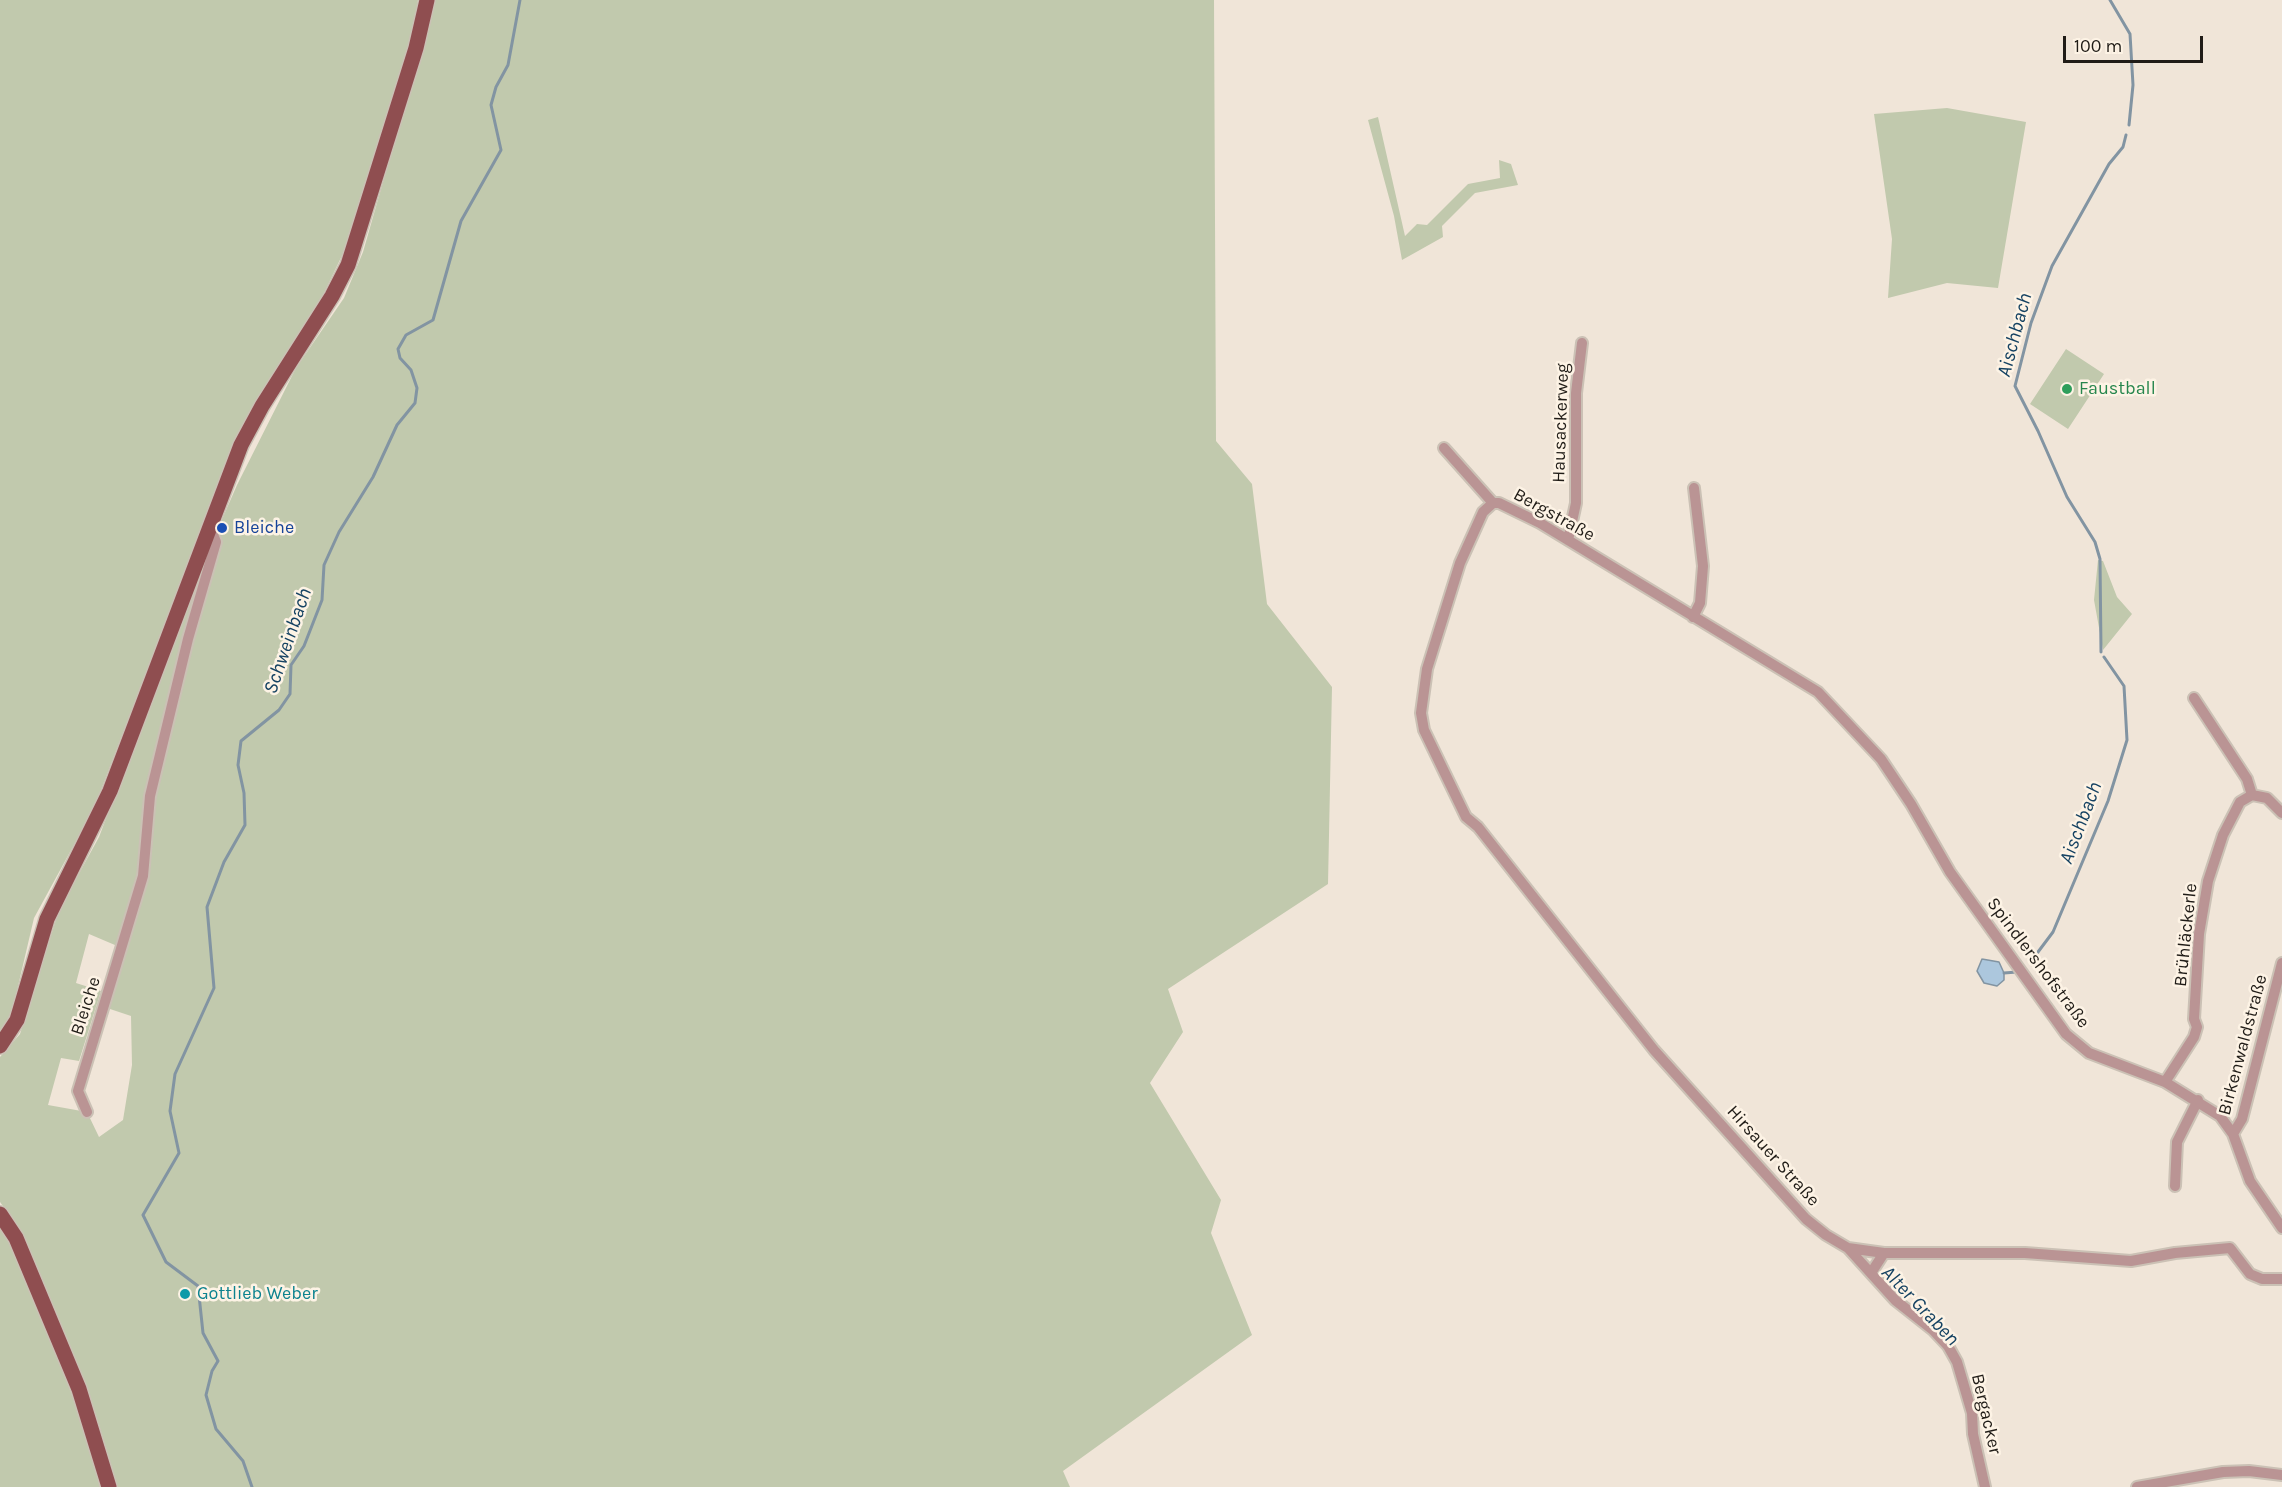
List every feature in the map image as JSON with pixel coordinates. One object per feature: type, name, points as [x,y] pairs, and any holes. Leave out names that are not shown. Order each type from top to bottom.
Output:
[{"type":"main road","points":[[0,1047],[17,1020],[47,919],[110,791],[241,445],[262,406],[332,296],[348,265],[416,48],[427,0]]},
{"type":"main road","points":[[0,1214],[16,1238],[79,1389],[109,1487]]},
{"type":"street","name":"Hausackerweg","points":[[1568,540],[1576,503],[1576,393],[1582,343]]},
{"type":"street","points":[[1444,448],[1493,503]]},
{"type":"street","points":[[1694,488],[1703,566],[1700,603],[1694,617]]},
{"type":"street","name":"Bergstraße","points":[[1421,716],[1426,669],[1460,563],[1483,512],[1493,503],[1510,508],[1568,540],[1733,643],[1794,676]]},
{"type":"street","name":"Bleiche","points":[[87,1112],[78,1091],[143,876],[150,796],[188,639],[216,542],[209,525]]},
{"type":"street","name":"Spindlershofstraße","points":[[1794,676],[1818,692],[1881,759],[1911,804],[1950,872],[2066,1034],[2089,1053],[2165,1082],[2198,1100],[2220,1116],[2234,1134],[2250,1181],[2282,1228]]},
{"type":"street","points":[[2194,698],[2247,780],[2252,795],[2266,798],[2282,813]]},
{"type":"street","name":"Hirsauer Straße","points":[[1421,716],[1424,730],[1466,817],[1478,827],[1654,1050],[1806,1219],[1826,1235],[1848,1248],[1884,1253],[2025,1253],[2131,1262],[2183,1252],[2230,1248],[2250,1274],[2262,1279],[2282,1279]]},
{"type":"street","name":"Brühläckerle","points":[[2165,1082],[2194,1037],[2197,1027],[2194,1019],[2199,934],[2208,881],[2231,817],[2240,802],[2252,795]]},
{"type":"street","name":"Birkenwaldstraße","points":[[2234,1134],[2242,1119],[2282,963]]},
{"type":"street","points":[[2175,1186],[2177,1142],[2198,1100]]},
{"type":"street","name":"Bergacker","points":[[1848,1248],[1895,1300],[1940,1338],[1956,1362],[1972,1413],[1973,1434],[1985,1487]]},
{"type":"street","points":[[1871,1273],[1884,1253]]},
{"type":"street","points":[[2137,1487],[2223,1472],[2249,1471],[2282,1475]]},
{"type":"green space","points":[[0,0],[418,0],[413,31],[350,239],[322,297],[258,397],[238,435],[94,808],[34,918],[11,1016],[0,1030]]},
{"type":"green space","points":[[435,0],[1214,0],[1216,441],[1252,484],[1267,604],[1332,687],[1328,884],[1168,989],[1183,1032],[1150,1083],[1221,1200],[1211,1233],[1252,1335],[1063,1471],[1070,1487],[117,1487],[99,1425],[22,1232],[0,1202],[0,1057],[20,1034],[59,910],[99,837],[206,556],[237,485],[296,368],[344,298],[363,252]],"holes":[[[89,934],[122,948],[104,1007],[131,1016],[132,1065],[123,1120],[99,1137],[87,1112],[48,1105],[61,1058],[79,1061],[101,991],[76,983]]]},
{"type":"green space","points":[[1947,108],[2026,122],[1998,288],[1947,283],[1888,298],[1892,239],[1874,114]]},
{"type":"green space","points":[[1378,117],[1405,236],[1417,224],[1427,225],[1468,184],[1500,178],[1499,160],[1511,164],[1518,185],[1475,193],[1442,226],[1443,237],[1402,260],[1394,216],[1368,120]]},
{"type":"green space","name":"Faustball","points":[[2066,349],[2104,374],[2068,429],[2030,404]]},
{"type":"green space","points":[[2098,560],[2103,561],[2117,597],[2132,614],[2103,650],[2094,600]]},
{"type":"green space","points":[[0,1229],[9,1240],[64,1374],[87,1435],[100,1487],[0,1487]]},
{"type":"water","points":[[1982,959],[1999,962],[2004,973],[2004,980],[1997,986],[1984,983],[1977,971]]},
{"type":"waterway","name":"Schweinbach","points":[[252,1487],[243,1461],[216,1429],[206,1395],[212,1371],[218,1361],[203,1333],[198,1286],[166,1262],[143,1215],[179,1153],[170,1111],[175,1074],[214,988],[207,907],[224,862],[245,825],[244,793],[238,765],[241,741],[279,710],[290,694],[291,665],[304,646],[322,600],[324,565],[339,532],[373,477],[397,425],[415,403],[417,388],[411,370],[400,358],[398,349],[406,335],[433,320],[461,221],[501,150],[491,105],[496,87],[508,65],[520,0]]},
{"type":"waterway","name":"Aischbach","points":[[2110,0],[2130,34],[2133,85],[2129,125]]},
{"type":"waterway","name":"Aischbach","points":[[2101,652],[2100,559],[2095,542],[2067,497],[2015,386],[2031,323],[2052,266],[2109,164],[2123,147],[2126,135]]},
{"type":"waterway","name":"Aischbach","points":[[2032,960],[2053,932],[2108,801],[2127,740],[2124,686],[2104,657]]},
{"type":"waterway","name":"Aischbach","points":[[2004,973],[2017,972]]},
{"type":"place","name":"Faustball","points":[[2067,389]]},
{"type":"place","name":"Bleiche","points":[[222,528]]},
{"type":"place","name":"Gottlieb Weber","points":[[185,1294]]},
{"type":"water label","name":"Alter Graben","points":[[1920,1306]]}]
